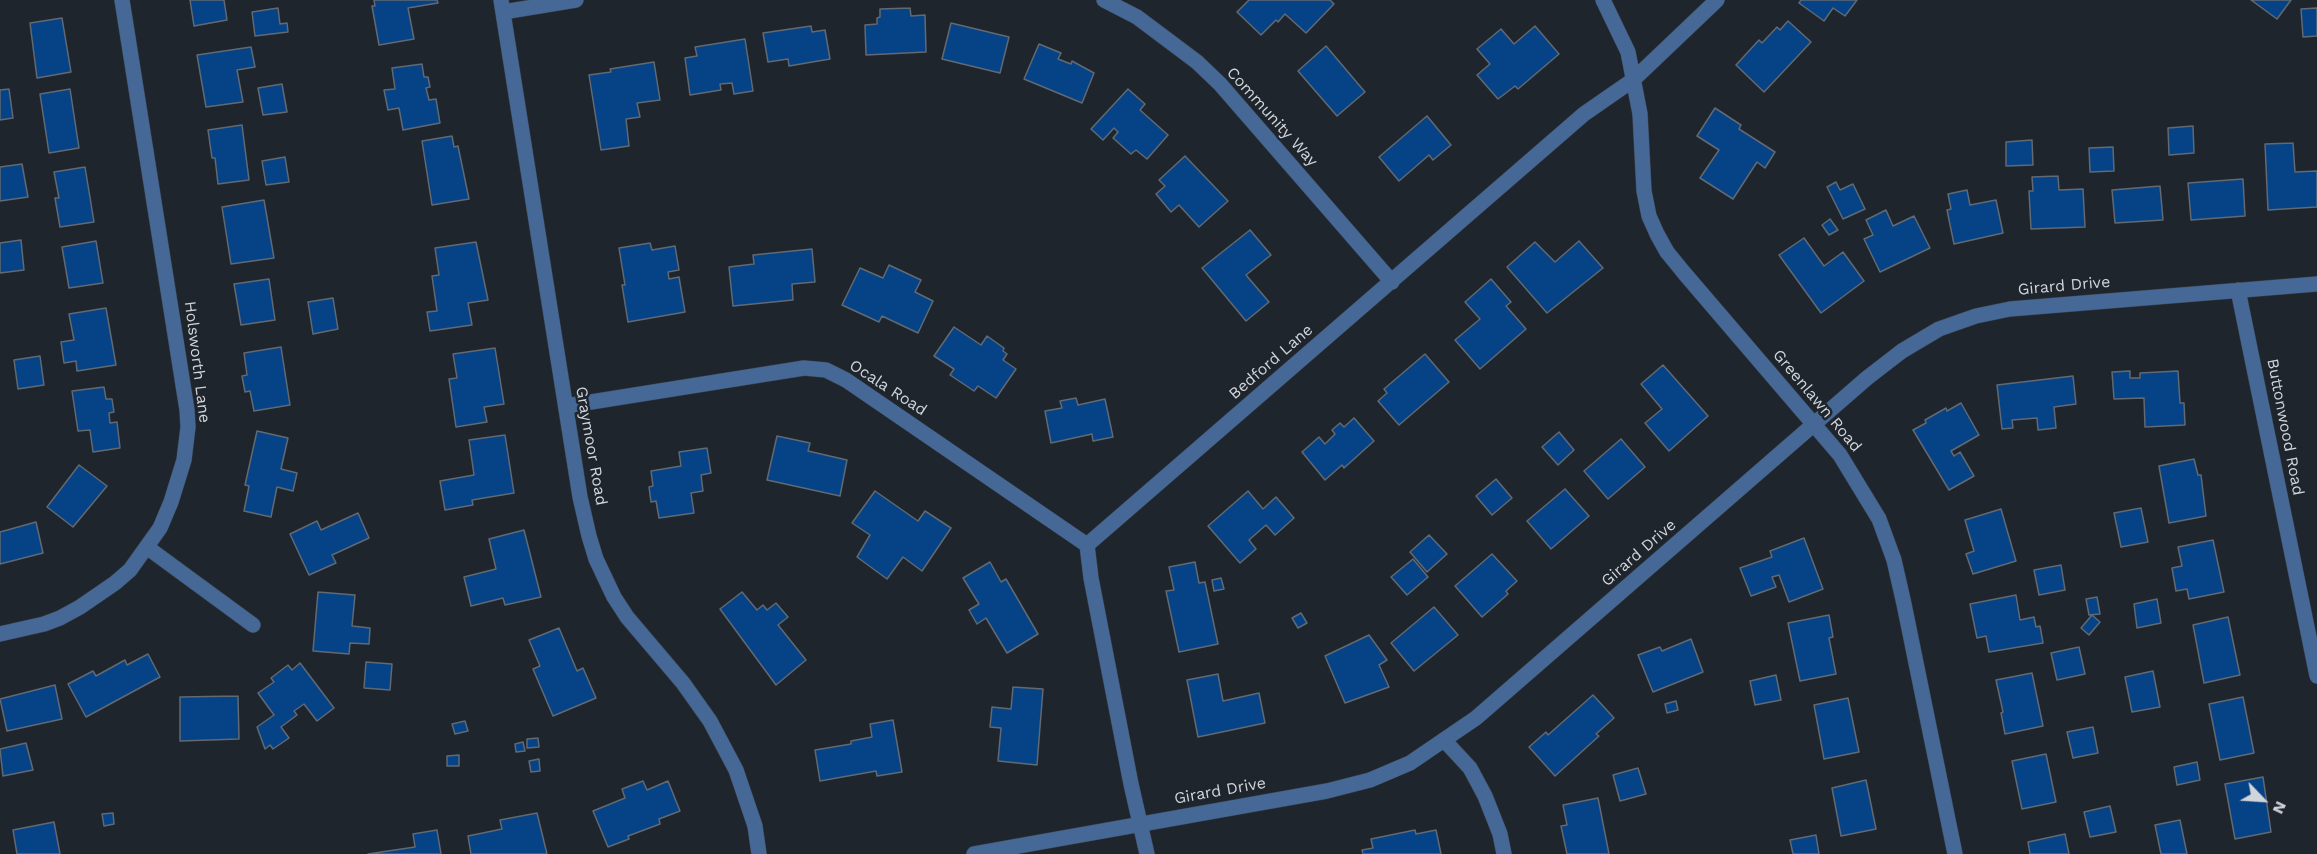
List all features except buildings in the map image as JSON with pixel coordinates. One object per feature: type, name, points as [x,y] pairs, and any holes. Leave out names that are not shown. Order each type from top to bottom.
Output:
[{"type":"street","name":"Holsworth Lane","points":[[0,634],[44,624],[80,607],[130,570],[148,548],[160,528],[184,460],[188,427],[174,321],[122,0]]},
{"type":"street","points":[[502,6],[576,0]]},
{"type":"street","name":"Community Way","points":[[1104,0],[1137,17],[1197,62],[1220,84],[1392,282]]},
{"type":"street","name":"Greenlawn Road","points":[[1603,0],[1628,52],[1640,114],[1644,191],[1649,216],[1657,234],[1667,252],[1685,274],[1851,469],[1879,519],[1894,560],[1955,854]]},
{"type":"street","name":"Bedford Lane","points":[[1087,545],[1584,114],[1633,80],[1716,0]]},
{"type":"street","name":"Graymoor Road","points":[[502,6],[580,497],[589,536],[596,559],[614,597],[627,617],[683,683],[710,721],[736,770],[755,826],[759,854]]},
{"type":"street","name":"Girard Drive","points":[[974,854],[1327,790],[1370,780],[1410,763],[1476,718],[1902,351],[1939,329],[1976,316],[2010,309],[2317,284]]},
{"type":"street","name":"Buttonwood Road","points":[[2238,291],[2317,676]]},
{"type":"street","name":"Ocala Road","points":[[566,406],[804,368],[826,370],[846,380],[1087,545]]},
{"type":"street","points":[[1087,545],[1098,612],[1147,854]]},
{"type":"street","points":[[148,548],[252,625]]},
{"type":"street","points":[[1444,740],[1470,768],[1485,796],[1500,834],[1504,854]]}]
